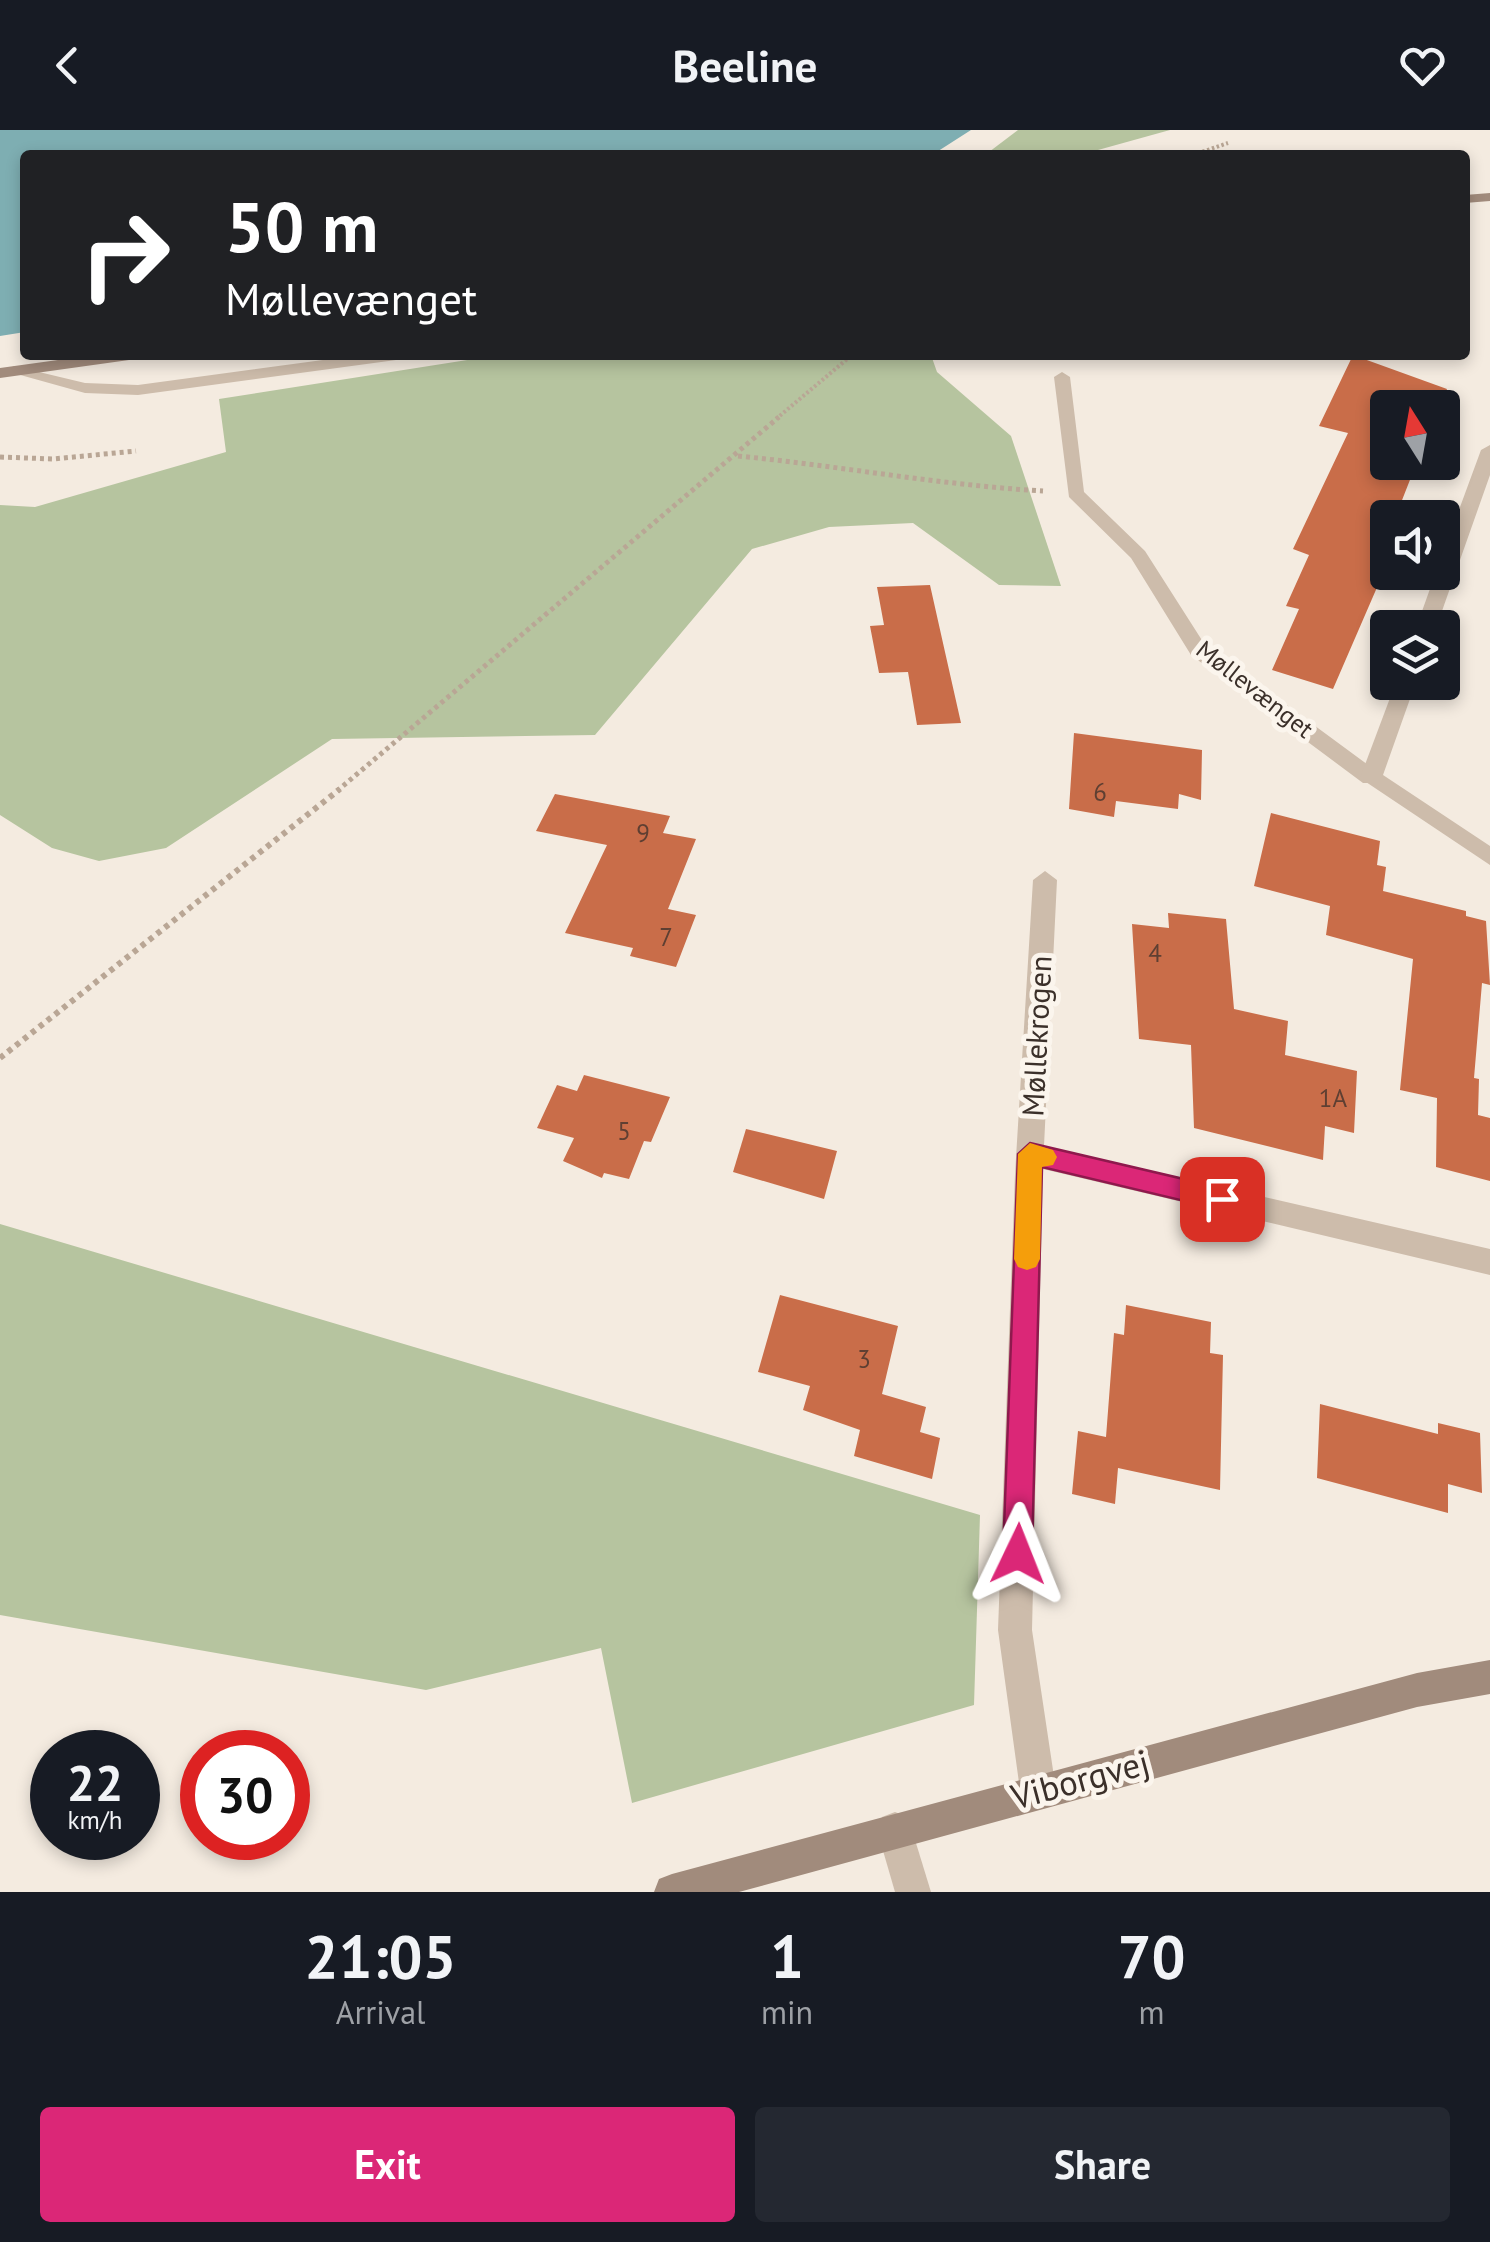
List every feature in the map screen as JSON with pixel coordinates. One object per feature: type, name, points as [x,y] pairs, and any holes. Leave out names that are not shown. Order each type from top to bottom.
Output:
[{"type":"street","points":[[7,372],[93,360]]},
{"type":"street","points":[[7,372],[85,388],[138,390],[359,360]]},
{"type":"street","points":[[1062,377],[1075,494]]},
{"type":"street","points":[[1432,610],[1490,450]]},
{"type":"street","name":"Møllevænget","points":[[1075,494],[1138,555],[1198,650],[1371,778],[1490,858]]},
{"type":"street","points":[[1371,778],[1399,700]]},
{"type":"street","name":"Møllekrogen","points":[[1038,1790],[1015,1630],[1030,1154],[1045,880]]},
{"type":"street","points":[[1030,1154],[1490,1262]]},
{"type":"street","name":"Viborgvej","points":[[672,1892],[1417,1690],[1490,1677]]},
{"type":"street","points":[[895,1830],[913,1892]]},
{"type":"path","points":[[1208,150],[1228,143]]},
{"type":"path","points":[[0,1058],[364,770],[846,360]]},
{"type":"path","points":[[0,457],[52,459],[136,451]]},
{"type":"path","points":[[737,456],[860,468],[939,485],[1075,494]]},
{"type":"green space","points":[[1018,130],[1170,130],[1098,150],[992,150]]},
{"type":"green space","points":[[467,360],[933,360],[937,372],[1011,436],[1061,586],[999,585],[913,523],[829,527],[752,549],[595,735],[332,739],[166,848],[99,861],[52,848],[0,815],[0,505],[35,507],[226,452],[219,399]]},
{"type":"green space","points":[[0,1224],[980,1515],[974,1705],[632,1803],[601,1648],[426,1690],[0,1615]]},
{"type":"water","points":[[0,130],[971,130],[940,150],[20,150],[20,333],[0,336]]},
{"type":"building","points":[[1351,360],[1367,360],[1447,389],[1370,390],[1370,480],[1410,480],[1402,500],[1370,500],[1370,590],[1376,590],[1333,689],[1272,670],[1299,609],[1286,606],[1309,555],[1293,549],[1348,433],[1319,426]]},
{"type":"building","points":[[930,585],[961,723],[917,725],[908,672],[879,673],[870,626],[884,625],[877,587]]},
{"type":"building","points":[[1074,733],[1202,750],[1201,800],[1179,794],[1178,809],[1116,801],[1114,817],[1069,809]]},
{"type":"building","points":[[555,794],[670,816],[663,833],[696,839],[668,909],[696,915],[676,967],[630,956],[633,948],[565,933],[607,845],[536,831]]},
{"type":"building","points":[[1271,813],[1380,841],[1377,865],[1386,867],[1383,891],[1466,911],[1466,916],[1486,921],[1490,985],[1482,983],[1474,1078],[1479,1079],[1478,1115],[1490,1118],[1490,1181],[1436,1167],[1437,1098],[1400,1090],[1413,959],[1326,935],[1330,906],[1254,886]]},
{"type":"building","points":[[1168,913],[1226,919],[1234,1009],[1288,1021],[1285,1055],[1357,1071],[1354,1133],[1325,1126],[1323,1160],[1194,1128],[1191,1045],[1139,1039],[1132,924],[1169,928]]},
{"type":"building","points":[[584,1075],[670,1097],[651,1142],[644,1141],[629,1179],[604,1173],[602,1178],[563,1161],[574,1138],[537,1128],[557,1085],[577,1091]]},
{"type":"building","points":[[746,1129],[837,1151],[824,1199],[733,1172]]},
{"type":"building","points":[[780,1295],[898,1326],[882,1394],[926,1407],[920,1432],[940,1438],[932,1479],[854,1456],[860,1430],[803,1410],[810,1386],[758,1372]]},
{"type":"building","points":[[1126,1305],[1211,1322],[1210,1353],[1223,1355],[1220,1490],[1118,1468],[1115,1504],[1072,1494],[1078,1431],[1106,1437],[1114,1333],[1124,1335]]},
{"type":"building","points":[[1320,1404],[1438,1434],[1438,1423],[1480,1433],[1482,1493],[1448,1484],[1448,1513],[1317,1478]]},
{"type":"slow traffic","points":[[1027,1259],[1030,1154],[1044,1157]]},
{"type":"route","points":[[1018,1554],[1030,1154],[1222,1199]]}]
